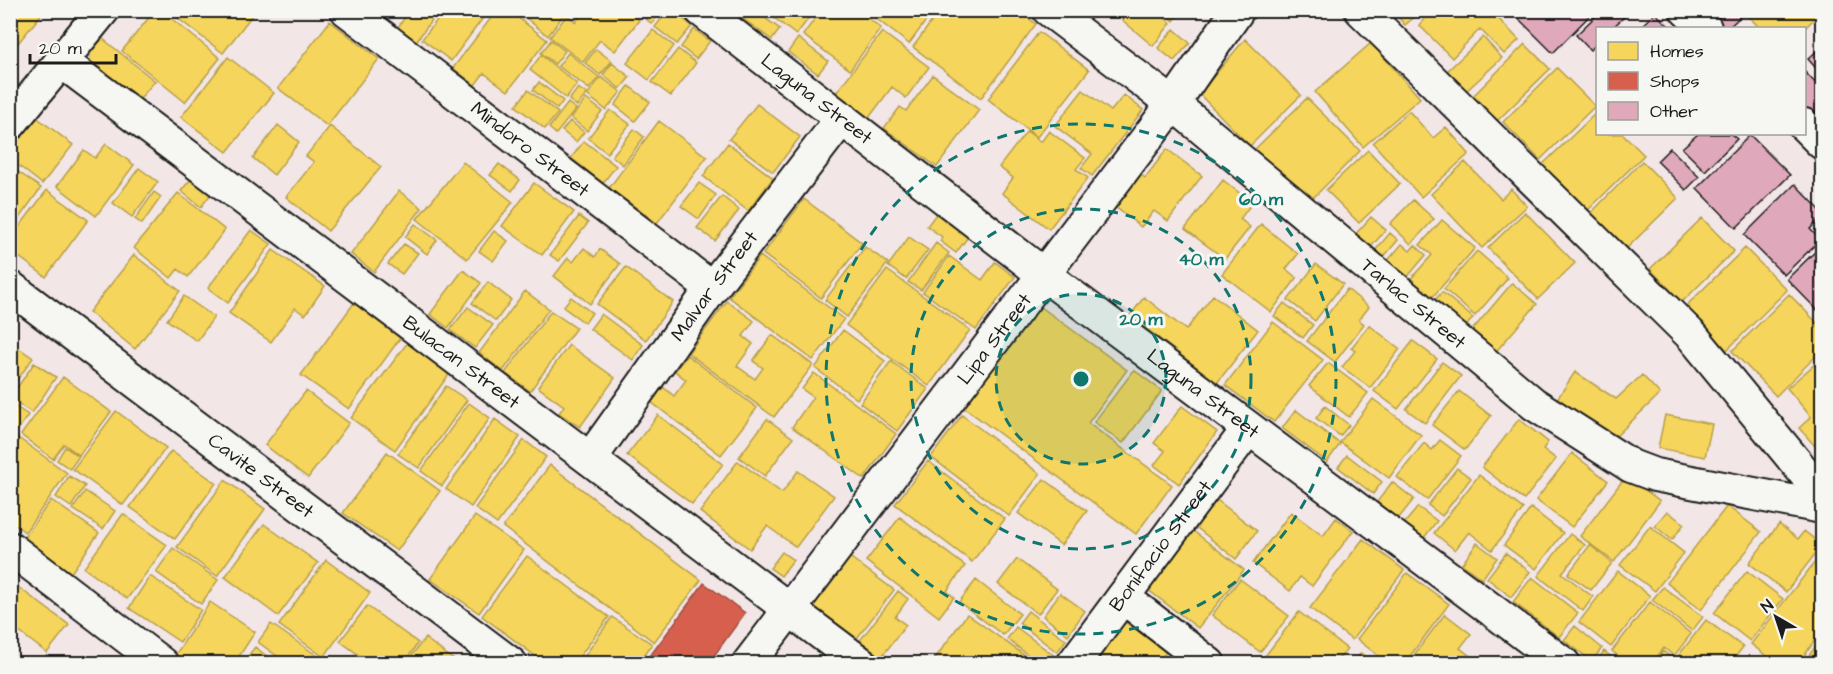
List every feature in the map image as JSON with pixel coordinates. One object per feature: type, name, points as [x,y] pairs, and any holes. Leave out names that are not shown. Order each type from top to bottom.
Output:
[{"type":"street","points":[[10,124],[103,10]]},
{"type":"street","name":"Mindoro Street","points":[[347,10],[712,288]]},
{"type":"street","name":"Laguna Street","points":[[701,10],[1043,274],[1564,663]]},
{"type":"street","name":"Tarlac Street","points":[[1049,10],[1173,104],[1534,404],[1631,466],[1655,475],[1822,507]]},
{"type":"street","name":"Lipa Street","points":[[748,663],[1173,104],[1238,10]]},
{"type":"street","points":[[1361,10],[1693,337],[1822,494]]},
{"type":"street","points":[[1686,10],[1704,27]]},
{"type":"street","name":"Bulacan Street","points":[[61,61],[862,663]]},
{"type":"street","name":"Malvar Street","points":[[590,459],[712,288],[842,118]]},
{"type":"street","points":[[1806,127],[1822,143]]},
{"type":"street","name":"Cavite Street","points":[[10,287],[511,663]]},
{"type":"street","name":"Bonifacio Street","points":[[1073,663],[1248,429]]},
{"type":"street","points":[[10,548],[162,663]]},
{"type":"street","points":[[1123,597],[1209,663]]},
{"type":"building: Homes","points":[[10,10],[45,10],[10,53]]},
{"type":"building: Homes","points":[[155,10],[161,10],[220,58],[185,102],[122,51]]},
{"type":"building: Homes","points":[[179,10],[256,10],[223,53],[175,16]]},
{"type":"building: Homes","points":[[410,10],[439,10],[415,43],[396,30]]},
{"type":"building: Homes","points":[[445,10],[489,10],[451,61],[422,39]]},
{"type":"building: Homes","points":[[497,10],[508,10],[547,40],[508,91],[484,73],[475,85],[453,68]]},
{"type":"building: Homes","points":[[516,10],[567,10],[548,36]]},
{"type":"building: Homes","points":[[584,10],[627,10],[639,20],[615,51],[600,40],[583,62],[550,37],[567,15],[576,22]]},
{"type":"building: Homes","points":[[635,10],[662,10],[652,24]]},
{"type":"building: Homes","points":[[668,10],[672,10],[692,26],[677,44],[655,27]]},
{"type":"building: Homes","points":[[744,10],[754,10],[780,29],[772,40],[739,16]]},
{"type":"building: Homes","points":[[764,10],[815,10],[796,35]]},
{"type":"building: Homes","points":[[821,10],[857,10],[881,28],[850,70],[803,35]]},
{"type":"building: Homes","points":[[865,10],[934,10],[909,44]]},
{"type":"building: Homes","points":[[940,10],[1018,10],[1036,24],[981,98],[913,47]]},
{"type":"building: Homes","points":[[1130,10],[1155,10],[1171,23],[1153,46],[1122,20]]},
{"type":"building: Homes","points":[[1161,10],[1182,10],[1174,21]]},
{"type":"building: Homes","points":[[1392,10],[1423,10],[1405,25]]},
{"type":"building: Homes","points":[[1433,10],[1490,10],[1519,40],[1504,54],[1480,29],[1452,58],[1419,25]]},
{"type":"building: Homes","points":[[1742,10],[1822,10],[1806,27],[1759,27]]},
{"type":"building: Homes","points":[[330,21],[379,59],[327,126],[278,88]]},
{"type":"building: Homes","points":[[694,29],[710,41],[696,59],[681,47]]},
{"type":"building: Homes","points":[[1174,29],[1190,43],[1174,61],[1158,48]]},
{"type":"building: Homes","points":[[653,30],[674,46],[649,80],[627,63]]},
{"type":"building: Homes","points":[[882,32],[929,67],[906,98],[892,87],[868,119],[835,94]]},
{"type":"building: Homes","points":[[1039,32],[1089,70],[1037,137],[988,99]]},
{"type":"building: Homes","points":[[97,34],[155,81],[137,102],[91,65],[89,44]]},
{"type":"building: Homes","points":[[1483,37],[1502,58],[1463,94],[1444,74]]},
{"type":"building: Homes","points":[[798,38],[828,61],[818,74],[788,52]]},
{"type":"building: Homes","points":[[1245,39],[1301,95],[1250,146],[1199,94]]},
{"type":"building: Homes","points":[[551,40],[565,51],[555,64],[541,53]]},
{"type":"building: Homes","points":[[1371,43],[1420,98],[1363,147],[1315,92]]},
{"type":"building: Homes","points":[[1525,44],[1550,69],[1495,123],[1471,98]]},
{"type":"building: Homes","points":[[596,49],[612,61],[600,75],[585,63]]},
{"type":"building: Homes","points":[[678,49],[696,63],[671,96],[652,82]]},
{"type":"building: Homes","points":[[568,53],[599,77],[589,89],[558,66]]},
{"type":"building: Homes","points":[[541,55],[577,84],[566,98],[530,70]]},
{"type":"building: Homes","points":[[228,57],[274,93],[227,152],[181,117]]},
{"type":"building: Homes","points":[[612,63],[630,77],[620,89],[603,75]]},
{"type":"building: Homes","points":[[1557,68],[1595,106],[1540,160],[1503,122]]},
{"type":"building: Homes","points":[[933,75],[979,110],[937,167],[884,128],[900,107],[906,111]]},
{"type":"building: Homes","points":[[601,77],[621,92],[606,110],[587,95]]},
{"type":"building: Homes","points":[[539,82],[563,101],[557,109],[533,90]]},
{"type":"building: Homes","points":[[629,86],[650,102],[635,121],[615,105]]},
{"type":"building: Homes","points":[[578,88],[587,94],[577,106],[569,100]]},
{"type":"building: Homes","points":[[528,90],[558,113],[545,129],[516,106]]},
{"type":"building: Homes","points":[[1083,90],[1111,111],[1124,95],[1143,110],[1092,176],[1081,168],[1092,154],[1055,126]]},
{"type":"building: Homes","points":[[1307,98],[1360,151],[1307,204],[1254,150]]},
{"type":"building: Homes","points":[[586,99],[602,111],[587,131],[571,118]]},
{"type":"building: Homes","points":[[568,103],[576,109],[556,134],[549,128]]},
{"type":"building: Homes","points":[[757,104],[800,137],[773,172],[729,139]]},
{"type":"building: Homes","points":[[610,110],[630,124],[607,153],[588,138]]},
{"type":"building: Homes","points":[[1409,111],[1433,138],[1446,127],[1469,154],[1421,197],[1373,143]]},
{"type":"building: Homes","points":[[31,113],[73,145],[42,184],[10,159],[10,140]]},
{"type":"building: Homes","points":[[1596,113],[1596,135],[1624,135],[1644,155],[1586,212],[1541,166]]},
{"type":"building: Homes","points":[[570,121],[584,132],[576,142],[562,131]]},
{"type":"building: Homes","points":[[659,121],[707,157],[657,223],[609,188]]},
{"type":"building: Homes","points":[[278,125],[299,142],[274,175],[253,158]]},
{"type":"building: Homes","points":[[330,126],[381,167],[328,231],[286,197],[314,162],[306,156]]},
{"type":"building: Homes","points":[[634,129],[644,137],[623,165],[612,156]]},
{"type":"building: Homes","points":[[1027,131],[1041,142],[1049,131],[1085,158],[1076,169],[1088,178],[1049,229],[1002,193],[1013,178],[999,167]]},
{"type":"building: Homes","points":[[584,141],[616,166],[603,183],[571,158]]},
{"type":"building: Homes","points":[[728,143],[773,178],[748,211],[703,176]]},
{"type":"building: Homes","points":[[106,144],[134,165],[96,216],[57,186],[84,150],[95,158]]},
{"type":"building: Homes","points":[[1167,149],[1202,176],[1168,221],[1154,211],[1141,227],[1114,206],[1139,173],[1145,178]]},
{"type":"building: Homes","points":[[1368,150],[1400,184],[1359,223],[1326,190]]},
{"type":"building: Homes","points":[[1642,161],[1678,198],[1623,252],[1588,216]]},
{"type":"building: Homes","points":[[463,162],[513,202],[467,259],[417,219]]},
{"type":"building: Homes","points":[[1465,162],[1501,199],[1511,189],[1527,206],[1482,248],[1431,194]]},
{"type":"building: Homes","points":[[499,164],[520,180],[512,191],[490,175]]},
{"type":"building: Homes","points":[[10,166],[41,188],[17,221],[10,216]]},
{"type":"building: Homes","points":[[139,168],[158,182],[132,217],[113,203]]},
{"type":"building: Homes","points":[[191,179],[211,194],[201,207],[181,191]]},
{"type":"building: Homes","points":[[1223,180],[1252,203],[1240,219],[1250,227],[1225,259],[1185,229]]},
{"type":"building: Homes","points":[[534,183],[574,212],[542,255],[502,226]]},
{"type":"building: Homes","points":[[699,183],[716,195],[699,219],[681,206]]},
{"type":"building: Homes","points":[[47,190],[88,220],[46,277],[10,250],[10,239]]},
{"type":"building: Homes","points":[[399,191],[422,208],[374,272],[351,254]]},
{"type":"building: Homes","points":[[154,192],[161,197],[142,224],[135,219]]},
{"type":"building: Homes","points":[[178,193],[225,230],[188,277],[178,269],[171,278],[134,248]]},
{"type":"building: Homes","points":[[722,196],[739,210],[715,241],[697,228]]},
{"type":"building: Homes","points":[[804,199],[862,243],[821,298],[763,254]]},
{"type":"building: Homes","points":[[1413,200],[1434,219],[1411,244],[1390,224]]},
{"type":"building: Homes","points":[[1525,212],[1575,263],[1538,299],[1488,248]]},
{"type":"building: Homes","points":[[936,214],[968,237],[956,253],[940,241],[942,237],[927,226]]},
{"type":"building: Homes","points":[[579,216],[588,223],[559,261],[550,255]]},
{"type":"building: Homes","points":[[1371,217],[1386,230],[1368,250],[1353,237]]},
{"type":"building: Homes","points":[[1702,218],[1734,251],[1682,302],[1650,269]]},
{"type":"building: Homes","points":[[1442,220],[1475,248],[1430,300],[1408,282],[1432,255],[1420,245]]},
{"type":"building: Homes","points":[[415,224],[437,240],[427,254],[405,237]]},
{"type":"building: Homes","points":[[1261,224],[1298,254],[1286,269],[1297,278],[1271,312],[1222,274]]},
{"type":"building: Homes","points":[[251,230],[271,244],[228,303],[208,288]]},
{"type":"building: Homes","points":[[494,231],[508,241],[493,261],[479,251]]},
{"type":"building: Homes","points":[[1390,233],[1398,240],[1382,259],[1374,252]]},
{"type":"building: Homes","points":[[909,237],[928,250],[906,279],[888,266]]},
{"type":"building: Homes","points":[[936,243],[949,253],[921,290],[908,282]]},
{"type":"building: Homes","points":[[404,244],[418,253],[402,274],[388,264]]},
{"type":"building: Homes","points":[[1402,244],[1410,251],[1415,245],[1426,255],[1404,281],[1385,264]]},
{"type":"building: Homes","points":[[865,247],[888,263],[847,317],[825,300]]},
{"type":"building: Homes","points":[[584,248],[595,257],[600,249],[620,264],[590,304],[554,276],[568,258],[573,262]]},
{"type":"building: Homes","points":[[1745,248],[1787,290],[1727,350],[1685,307]]},
{"type":"building: Homes","points":[[273,250],[325,286],[305,315],[295,308],[271,342],[229,313]]},
{"type":"building: Homes","points":[[1477,251],[1508,278],[1475,316],[1444,289]]},
{"type":"building: Homes","points":[[134,255],[180,291],[135,349],[89,312]]},
{"type":"building: Homes","points":[[760,256],[844,319],[813,360],[729,297]]},
{"type":"building: Homes","points":[[949,256],[982,280],[995,262],[1015,277],[976,330],[923,292]]},
{"type":"building: Homes","points":[[1316,264],[1343,284],[1315,321],[1288,300]]},
{"type":"building: Homes","points":[[626,267],[673,302],[646,340],[597,304]]},
{"type":"building: Homes","points":[[463,270],[481,283],[448,328],[430,314]]},
{"type":"building: Homes","points":[[887,270],[970,330],[929,386],[846,325]]},
{"type":"building: Homes","points":[[488,282],[511,300],[496,321],[472,303]]},
{"type":"building: Homes","points":[[1512,283],[1537,304],[1493,355],[1469,334]]},
{"type":"building: Homes","points":[[1347,289],[1369,307],[1359,320],[1364,324],[1335,362],[1307,341]]},
{"type":"building: Homes","points":[[525,291],[549,309],[503,371],[479,353]]},
{"type":"building: Homes","points":[[1442,292],[1473,318],[1461,332],[1430,306]]},
{"type":"building: Homes","points":[[1789,294],[1822,328],[1822,350],[1776,396],[1732,351]]},
{"type":"building: Homes","points":[[1213,295],[1258,330],[1217,383],[1130,316],[1144,297],[1186,330]]},
{"type":"building: Homes","points":[[184,296],[214,317],[197,341],[167,320]]},
{"type":"building: Homes","points":[[571,297],[592,313],[585,323],[563,307]]},
{"type":"building: Homes","points":[[727,301],[754,321],[743,336],[753,344],[737,366],[755,379],[763,368],[753,361],[772,335],[813,365],[774,417],[688,353]]},
{"type":"building: Homes","points":[[354,303],[401,337],[349,409],[301,375]]},
{"type":"building: Homes","points":[[1284,303],[1313,325],[1303,338],[1274,316]]},
{"type":"building: Homes","points":[[1037,304],[1127,370],[1088,423],[1172,485],[1136,534],[962,406]]},
{"type":"building: Homes","points":[[468,307],[493,325],[475,348],[450,330]]},
{"type":"building: Homes","points":[[551,311],[576,328],[530,391],[505,373]]},
{"type":"building: Homes","points":[[601,314],[643,345],[633,360],[590,329]]},
{"type":"building: Homes","points":[[1273,322],[1323,360],[1274,422],[1225,385]]},
{"type":"building: Homes","points":[[1369,325],[1400,349],[1370,388],[1342,367],[1355,351],[1351,348]]},
{"type":"building: Homes","points":[[843,330],[885,361],[857,399],[815,368]]},
{"type":"building: Homes","points":[[1413,341],[1437,359],[1398,409],[1374,391]]},
{"type":"building: Homes","points":[[10,342],[33,358],[10,390]]},
{"type":"building: Homes","points":[[408,342],[450,373],[395,450],[351,418]]},
{"type":"building: Homes","points":[[569,345],[615,378],[580,427],[559,413],[564,406],[538,387]]},
{"type":"building: Homes","points":[[687,355],[757,408],[721,455],[651,402],[663,387],[674,396],[686,380],[675,371]]},
{"type":"building: Homes","points":[[1822,358],[1822,440],[1815,446],[1799,428],[1811,417],[1787,388]]},
{"type":"building: Homes","points":[[891,361],[928,389],[897,431],[860,403]]},
{"type":"building: Homes","points":[[1442,362],[1461,376],[1425,423],[1406,409]]},
{"type":"building: Homes","points":[[34,363],[56,377],[32,413],[10,398]]},
{"type":"building: Homes","points":[[1328,363],[1368,393],[1349,417],[1309,386]]},
{"type":"building: Homes","points":[[1134,370],[1162,391],[1123,443],[1094,422]]},
{"type":"building: Homes","points":[[1575,372],[1616,399],[1642,375],[1660,394],[1615,437],[1557,399]]},
{"type":"building: Homes","points":[[814,373],[896,434],[864,479],[792,427],[813,397],[802,389]]},
{"type":"building: Homes","points":[[63,377],[111,412],[79,455],[64,444],[53,459],[21,435]]},
{"type":"building: Homes","points":[[446,386],[467,400],[419,468],[398,454]]},
{"type":"building: Homes","points":[[306,391],[349,423],[308,478],[265,445]]},
{"type":"building: Homes","points":[[1459,391],[1491,416],[1465,450],[1432,425]]},
{"type":"building: Homes","points":[[1373,399],[1421,435],[1389,478],[1340,442]]},
{"type":"building: Homes","points":[[10,403],[28,415],[18,430],[10,425]]},
{"type":"building: Homes","points":[[469,403],[490,418],[442,486],[421,471]]},
{"type":"building: Homes","points":[[1182,406],[1217,432],[1179,484],[1154,465],[1165,451],[1154,443]]},
{"type":"building: Homes","points":[[1325,406],[1349,425],[1340,436],[1316,418]]},
{"type":"building: Homes","points":[[1296,410],[1340,444],[1327,462],[1282,428]]},
{"type":"building: Homes","points":[[116,411],[166,448],[123,505],[73,469]]},
{"type":"building: Homes","points":[[658,415],[723,464],[692,504],[627,455]]},
{"type":"building: Homes","points":[[962,415],[1040,474],[1009,516],[931,457]]},
{"type":"building: Homes","points":[[1665,415],[1712,424],[1705,457],[1658,448]]},
{"type":"building: Homes","points":[[495,419],[520,437],[471,507],[446,489]]},
{"type":"building: Homes","points":[[767,419],[793,438],[765,476],[739,457]]},
{"type":"building: Homes","points":[[1519,419],[1548,442],[1543,449],[1556,459],[1524,500],[1482,467]]},
{"type":"building: Homes","points":[[17,437],[67,473],[25,532],[10,521],[10,446]]},
{"type":"building: Homes","points":[[524,440],[546,457],[497,524],[475,508]]},
{"type":"building: Homes","points":[[1440,440],[1461,456],[1427,500],[1397,477],[1424,443],[1432,450]]},
{"type":"building: Homes","points":[[65,447],[79,456],[70,469],[57,460]]},
{"type":"building: Homes","points":[[171,451],[216,483],[175,539],[130,507]]},
{"type":"building: Homes","points":[[387,452],[440,491],[397,551],[343,513]]},
{"type":"building: Homes","points":[[1572,453],[1608,481],[1572,527],[1536,500]]},
{"type":"building: Homes","points":[[1347,455],[1382,482],[1373,494],[1338,467]]},
{"type":"building: Homes","points":[[738,461],[782,493],[798,471],[834,496],[796,547],[767,526],[750,549],[700,512]]},
{"type":"building: Homes","points":[[928,461],[1005,519],[972,562],[895,504]]},
{"type":"building: Homes","points":[[550,465],[701,580],[654,642],[503,527]]},
{"type":"building: Homes","points":[[1457,468],[1471,478],[1442,516],[1428,505]]},
{"type":"building: Homes","points":[[1479,475],[1523,509],[1492,550],[1469,532],[1455,550],[1434,533]]},
{"type":"building: Homes","points":[[69,476],[85,486],[71,507],[56,497]]},
{"type":"building: Homes","points":[[1626,476],[1660,501],[1614,562],[1580,536]]},
{"type":"building: Homes","points":[[1044,479],[1087,511],[1061,545],[1018,513]]},
{"type":"building: Homes","points":[[225,480],[265,509],[217,576],[177,547]]},
{"type":"building: Homes","points":[[1392,482],[1414,499],[1398,519],[1377,502]]},
{"type":"building: Homes","points":[[85,491],[115,511],[103,529],[73,509]]},
{"type":"building: Homes","points":[[1213,497],[1257,531],[1236,559],[1192,524]]},
{"type":"building: Homes","points":[[51,500],[99,533],[71,573],[23,539]]},
{"type":"building: Homes","points":[[1727,506],[1761,532],[1701,610],[1667,583]]},
{"type":"building: Homes","points":[[1418,507],[1437,521],[1423,539],[1404,524]]},
{"type":"building: Homes","points":[[1531,508],[1563,533],[1536,569],[1504,545]]},
{"type":"building: Homes","points":[[1667,511],[1684,524],[1672,540],[1655,526]]},
{"type":"building: Homes","points":[[1291,512],[1323,536],[1336,518],[1353,531],[1312,586],[1300,577],[1290,591],[1253,563]]},
{"type":"building: Homes","points":[[123,514],[167,545],[127,599],[84,568]]},
{"type":"building: Homes","points":[[475,516],[524,550],[479,613],[430,579]]},
{"type":"building: Homes","points":[[900,517],[965,566],[947,591],[954,597],[939,617],[866,561]]},
{"type":"building: Homes","points":[[264,524],[318,563],[278,616],[225,577]]},
{"type":"building: Homes","points":[[1779,524],[1798,539],[1804,531],[1822,545],[1786,592],[1749,563]]},
{"type":"building: Homes","points":[[1650,526],[1684,553],[1655,591],[1620,565]]},
{"type":"building: Homes","points":[[1192,530],[1244,570],[1198,628],[1147,589]]},
{"type":"building: Homes","points":[[1570,534],[1585,545],[1562,573],[1593,597],[1583,611],[1538,576]]},
{"type":"building: Homes","points":[[1363,539],[1404,570],[1352,640],[1310,608]]},
{"type":"building: Homes","points":[[1477,543],[1497,558],[1482,579],[1462,564]]},
{"type":"building: Homes","points":[[1590,545],[1612,563],[1591,590],[1568,574]]},
{"type":"building: Homes","points":[[173,548],[218,580],[201,604],[156,572]]},
{"type":"building: Homes","points":[[782,552],[793,560],[781,576],[770,568]]},
{"type":"building: Homes","points":[[1506,553],[1530,572],[1511,597],[1487,578]]},
{"type":"building: Homes","points":[[1822,553],[1822,631],[1798,664],[1777,664],[1751,644]]},
{"type":"building: Homes","points":[[847,555],[894,590],[854,642],[808,607]]},
{"type":"building: Homes","points":[[527,556],[609,617],[574,664],[546,664],[482,616]]},
{"type":"building: Homes","points":[[1017,559],[1057,589],[1038,614],[998,584]]},
{"type":"building: Homes","points":[[326,560],[370,593],[324,657],[279,625]]},
{"type":"building: Homes","points":[[1618,571],[1650,596],[1611,647],[1579,622]]},
{"type":"building: Homes","points":[[1747,571],[1783,599],[1750,641],[1714,613]]},
{"type":"building: Homes","points":[[1407,573],[1449,604],[1404,664],[1389,664],[1357,639]]},
{"type":"building: Homes","points":[[150,576],[201,610],[180,642],[129,608]]},
{"type":"building: Homes","points":[[1532,577],[1578,613],[1559,637],[1513,602]]},
{"type":"building: Homes","points":[[1240,579],[1289,616],[1260,652],[1212,615]]},
{"type":"building: Homes","points":[[976,580],[1020,614],[1003,635],[959,602]]},
{"type":"building: Homes","points":[[10,581],[69,625],[47,653],[10,625]]},
{"type":"building: Homes","points":[[1663,587],[1703,617],[1692,631],[1652,600]]},
{"type":"building: Homes","points":[[898,591],[908,599],[895,617],[906,625],[880,659],[858,643]]},
{"type":"building: Homes","points":[[1060,593],[1085,611],[1068,635],[1043,616]]},
{"type":"building: Homes","points":[[210,602],[255,632],[234,664],[178,664],[172,660]]},
{"type":"building: Homes","points":[[1650,602],[1691,634],[1674,656],[1664,648],[1651,664],[1628,664],[1612,651]]},
{"type":"building: Homes","points":[[367,606],[418,643],[403,664],[371,664],[340,641]]},
{"type":"building: Homes","points":[[1028,611],[1066,640],[1057,652],[1019,623]]},
{"type":"building: Homes","points":[[1299,612],[1347,649],[1335,664],[1259,664]]},
{"type":"building: Homes","points":[[967,614],[1035,663],[931,664]]},
{"type":"building: Homes","points":[[1445,614],[1471,634],[1460,648],[1478,662],[1477,664],[1407,664]]},
{"type":"building: Homes","points":[[612,617],[652,644],[638,664],[579,664]]},
{"type":"building: Homes","points":[[1121,619],[1166,652],[1157,664],[1088,664]]},
{"type":"building: Homes","points":[[1706,620],[1743,647],[1730,664],[1672,664]]},
{"type":"building: Homes","points":[[271,624],[325,661],[324,664],[288,664],[258,642]]},
{"type":"building: Homes","points":[[1575,626],[1602,648],[1592,661],[1564,640]]},
{"type":"building: Homes","points":[[1016,627],[1056,657],[1051,664],[1040,664],[1007,639]]},
{"type":"building: Homes","points":[[425,638],[459,664],[405,664]]},
{"type":"building: Homes","points":[[255,647],[277,664],[242,664]]},
{"type":"building: Homes","points":[[1815,647],[1822,652],[1822,664],[1803,664]]},
{"type":"building: Homes","points":[[1604,651],[1620,664],[1595,664]]},
{"type":"building: Homes","points":[[1663,651],[1672,658],[1668,664],[1653,664]]},
{"type":"building: Homes","points":[[1361,653],[1375,664],[1353,664]]},
{"type":"building: Shops","points":[[704,583],[745,613],[708,664],[644,664]]},
{"type":"building: Other","points":[[1510,10],[1595,10],[1553,53]]},
{"type":"building: Other","points":[[1602,10],[1618,10],[1624,17],[1613,27],[1596,27],[1596,45],[1590,50],[1576,35]]},
{"type":"building: Other","points":[[1698,10],[1734,10],[1740,17],[1729,27],[1714,27]]},
{"type":"building: Other","points":[[1655,13],[1669,26],[1668,27],[1640,27]]},
{"type":"building: Other","points":[[1822,46],[1822,75],[1808,59]]},
{"type":"building: Other","points":[[1806,73],[1822,90],[1822,113],[1812,123],[1806,117]]},
{"type":"building: Other","points":[[1697,135],[1732,135],[1737,139],[1705,171],[1682,148]]},
{"type":"building: Other","points":[[1750,135],[1790,175],[1736,228],[1697,188]]},
{"type":"building: Other","points":[[1670,148],[1699,177],[1686,190],[1657,161]]},
{"type":"building: Other","points":[[1795,184],[1822,212],[1822,217],[1810,229],[1820,240],[1784,275],[1744,235]]},
{"type":"building: Other","points":[[1822,245],[1822,315],[1787,279]]}]
